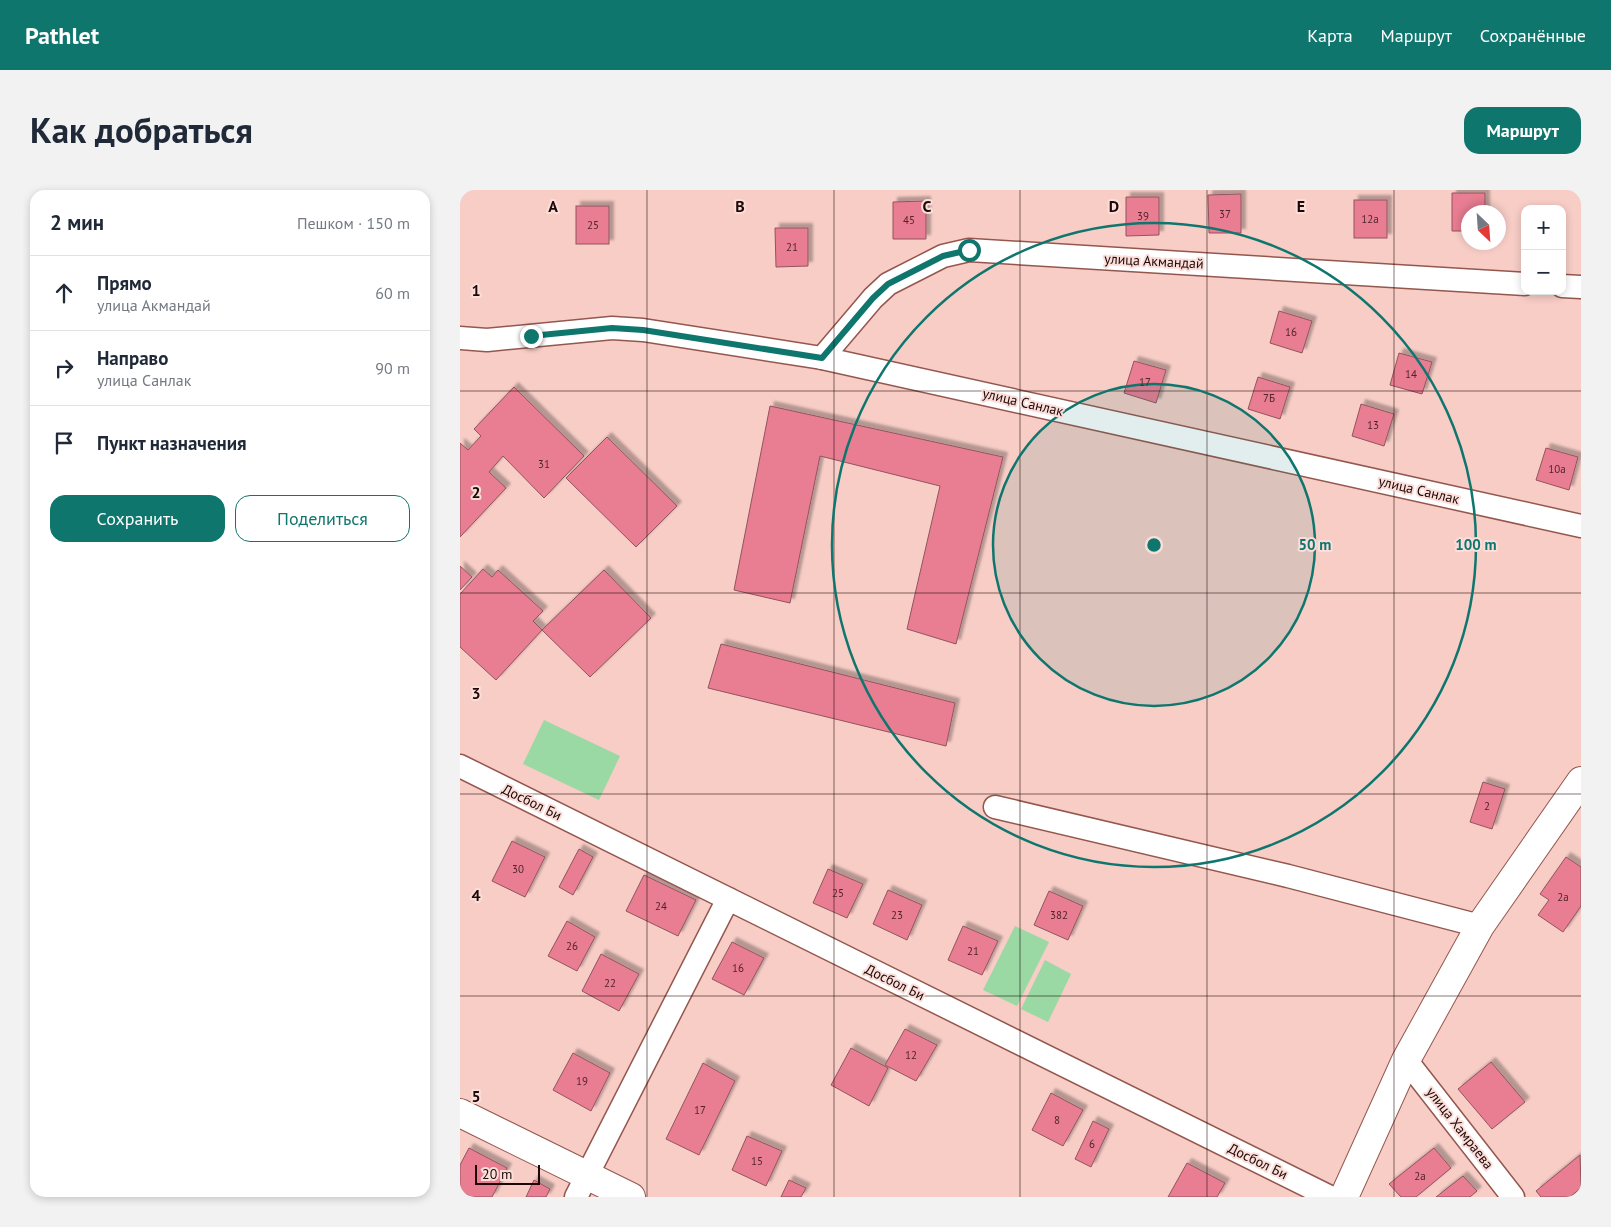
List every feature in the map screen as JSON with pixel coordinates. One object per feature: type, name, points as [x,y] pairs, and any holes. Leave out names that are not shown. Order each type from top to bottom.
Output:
[{"type":"street","name":"улица Акмандай","points":[[822,358],[873,298],[888,284],[943,256],[969,250],[1521,284]]},
{"type":"street","points":[[1566,286],[1581,287]]},
{"type":"street","name":"улица Санлак","points":[[460,338],[487,340],[612,328],[643,330],[822,358],[1581,526]]},
{"type":"street","name":"Досбол Би","points":[[460,766],[1330,1197]]},
{"type":"street","points":[[1344,1197],[1406,1060],[1480,926],[1581,781]]},
{"type":"street","points":[[995,807],[1288,876],[1480,926]]},
{"type":"street","points":[[581,1186],[728,899]]},
{"type":"street","name":"улица Хамраева","points":[[1406,1060],[1513,1197]]},
{"type":"street","points":[[460,1113],[581,1186],[631,1197]]},
{"type":"green space","points":[[544,720],[620,756],[599,800],[523,764]]},
{"type":"green space","points":[[1015,926],[1049,942],[1017,1006],[983,990]]},
{"type":"green space","points":[[1045,960],[1071,974],[1048,1022],[1021,1009]]},
{"type":"building","points":[[1452,193],[1485,193],[1485,205],[1461,205],[1461,231],[1452,231]]},
{"type":"building","points":[[1241,194],[1241,233],[1209,233],[1208,195]]},
{"type":"building","points":[[1126,197],[1159,197],[1159,235],[1126,236]]},
{"type":"building","points":[[1354,200],[1387,200],[1387,238],[1354,238]]},
{"type":"building","points":[[926,201],[926,239],[893,239],[893,202]]},
{"type":"building","points":[[576,206],[609,206],[609,244],[576,244]]},
{"type":"building","points":[[775,228],[808,228],[808,266],[776,267]]},
{"type":"building","points":[[1279,311],[1312,321],[1302,353],[1270,343]]},
{"type":"building","points":[[1399,353],[1432,362],[1422,394],[1390,385]]},
{"type":"building","points":[[1134,361],[1166,370],[1156,403],[1124,393]]},
{"type":"building","points":[[1258,377],[1290,387],[1280,419],[1248,409]]},
{"type":"building","points":[[514,387],[584,456],[544,498],[503,456],[489,472],[506,488],[460,537],[460,443],[468,450],[481,436],[474,429]]},
{"type":"building","points":[[1361,404],[1394,414],[1384,446],[1352,436]]},
{"type":"building","points":[[770,406],[1003,457],[956,644],[907,629],[940,486],[820,456],[790,603],[734,590]]},
{"type":"building","points":[[607,437],[677,506],[636,547],[566,478]]},
{"type":"building","points":[[1546,448],[1578,457],[1569,490],[1536,480]]},
{"type":"building","points":[[460,566],[472,577],[460,590]]},
{"type":"building","points":[[483,569],[492,577],[498,570],[543,611],[533,621],[542,630],[496,680],[460,647],[460,594]]},
{"type":"building","points":[[604,570],[651,618],[590,677],[542,630]]},
{"type":"building","points":[[721,644],[955,703],[946,746],[708,688]]},
{"type":"building","points":[[1483,782],[1505,789],[1492,829],[1470,822]]},
{"type":"building","points":[[512,841],[545,857],[525,897],[492,881]]},
{"type":"building","points":[[579,849],[593,857],[573,895],[559,887]]},
{"type":"building","points":[[1566,857],[1581,867],[1581,906],[1563,932],[1538,915],[1549,900],[1540,894]]},
{"type":"building","points":[[828,869],[863,884],[847,918],[813,903]]},
{"type":"building","points":[[644,875],[696,900],[678,936],[626,911]]},
{"type":"building","points":[[888,890],[922,905],[907,940],[873,924]]},
{"type":"building","points":[[1049,891],[1083,906],[1068,940],[1034,925]]},
{"type":"building","points":[[567,921],[595,937],[577,971],[548,956]]},
{"type":"building","points":[[963,926],[998,941],[982,975],[948,960]]},
{"type":"building","points":[[732,942],[764,958],[744,995],[712,979]]},
{"type":"building","points":[[601,954],[639,974],[619,1011],[582,991]]},
{"type":"building","points":[[905,1029],[937,1045],[916,1081],[885,1065]]},
{"type":"building","points":[[851,1048],[888,1068],[869,1106],[831,1085]]},
{"type":"building","points":[[573,1053],[610,1073],[591,1111],[553,1090]]},
{"type":"building","points":[[1491,1062],[1525,1102],[1492,1129],[1458,1089]]},
{"type":"building","points":[[703,1063],[735,1081],[699,1155],[666,1139]]},
{"type":"building","points":[[1051,1093],[1083,1110],[1063,1146],[1032,1130]]},
{"type":"building","points":[[1093,1121],[1109,1129],[1091,1167],[1075,1159]]},
{"type":"building","points":[[747,1136],[782,1151],[766,1186],[732,1170]]},
{"type":"building","points":[[469,1148],[507,1168],[492,1197],[471,1197],[460,1191],[460,1165]]},
{"type":"building","points":[[1434,1148],[1451,1168],[1416,1197],[1401,1197],[1389,1184]]},
{"type":"building","points":[[1580,1155],[1581,1188],[1570,1197],[1541,1197],[1536,1191]]},
{"type":"building","points":[[1187,1163],[1225,1183],[1217,1197],[1168,1197]]},
{"type":"building","points":[[1463,1176],[1477,1191],[1470,1197],[1436,1197]]},
{"type":"building","points":[[534,1180],[550,1189],[546,1197],[526,1197]]},
{"type":"building","points":[[789,1180],[806,1188],[801,1197],[781,1197]]},
{"type":"route","points":[[531,336],[612,328],[643,330],[822,358],[873,298],[888,284],[943,256],[969,250]]}]
